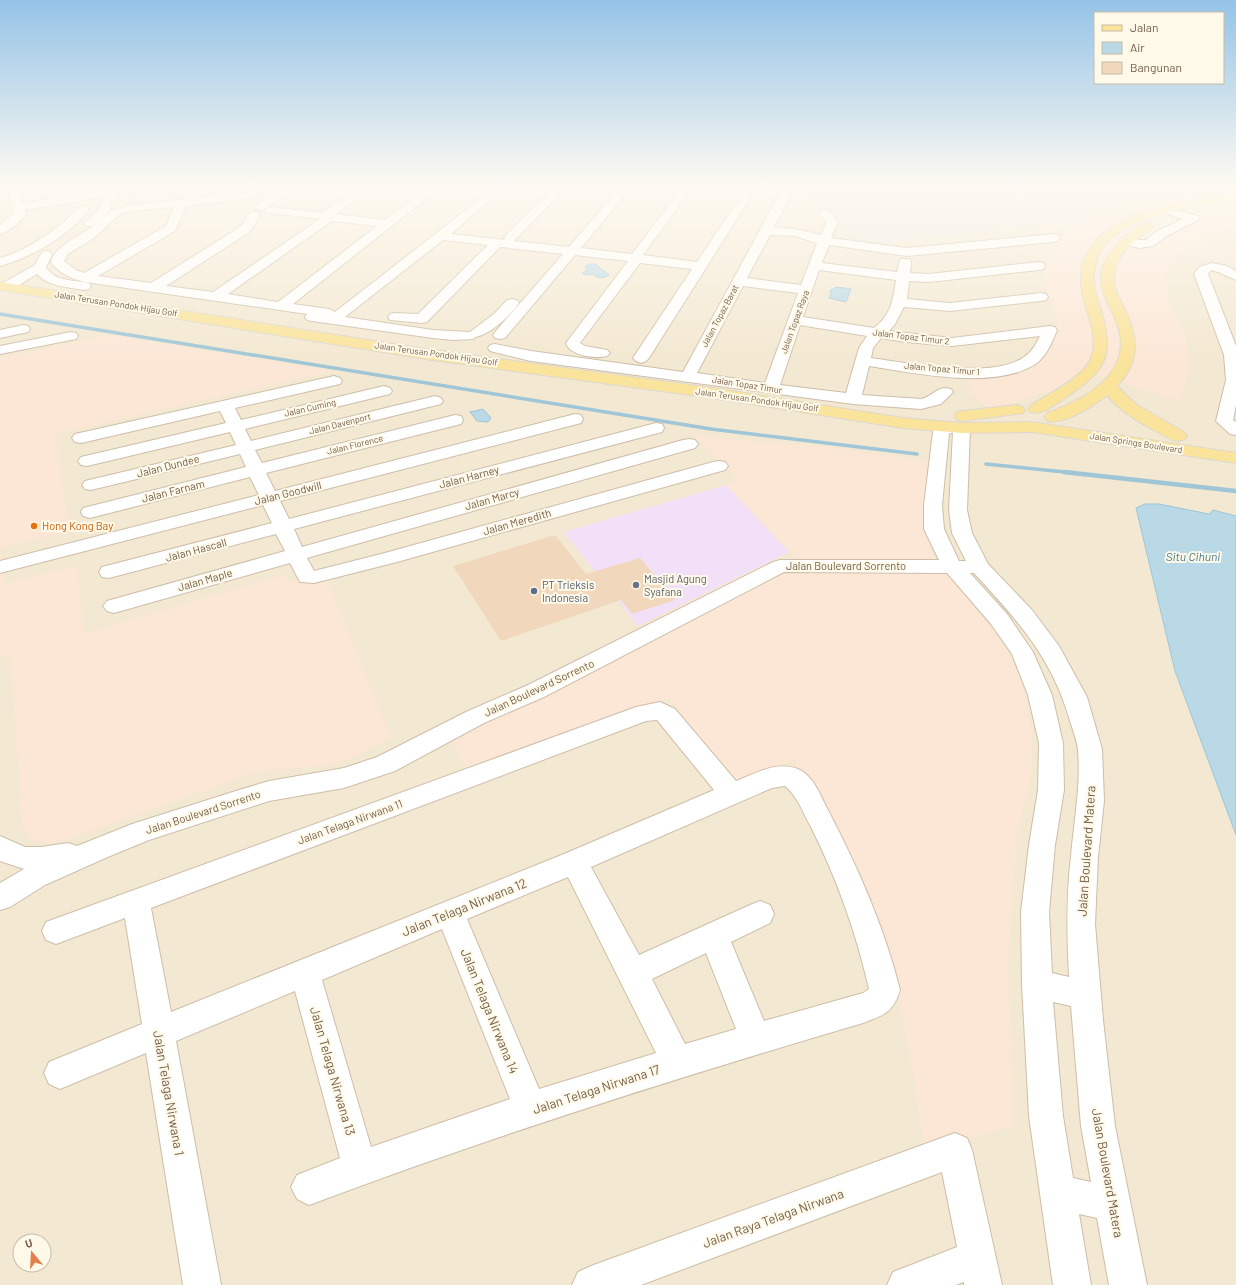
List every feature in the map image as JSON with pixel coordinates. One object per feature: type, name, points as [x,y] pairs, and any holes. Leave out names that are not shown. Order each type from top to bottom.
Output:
[{"type":"main road","points":[[1050,413],[1075,384],[1093,367],[1100,352],[1099,330],[1086,274],[1089,261],[1099,244]]},
{"type":"main road","points":[[1050,413],[1078,408],[1099,395],[1116,376],[1126,357],[1128,339],[1122,320],[1108,287],[1108,270],[1116,254],[1124,244]]},
{"type":"main road","name":"Jalan Terusan Pondok Hijau Golf","points":[[6,287],[426,354],[874,417],[903,423],[961,424],[1034,428]]},
{"type":"main road","points":[[1108,386],[1116,398],[1127,407],[1147,420],[1178,436]]},
{"type":"main road","name":"Jalan Terusan Pondok Hijau Golf","points":[[874,417],[934,418],[961,424],[1026,408],[1050,413]]},
{"type":"main road","points":[[1017,410],[1014,414],[1015,419],[1021,424],[1034,428],[1048,427],[1053,424],[1050,413]]},
{"type":"main road","name":"Jalan Springs Boulevard","points":[[1050,413],[1082,429],[1236,458]]},
{"type":"main road","name":"Jalan Springs Boulevard","points":[[1034,428],[1082,429],[1178,436],[1236,443]]},
{"type":"street","points":[[6,260],[35,244]]},
{"type":"street","points":[[6,287],[41,269],[49,251],[60,244]]},
{"type":"street","points":[[75,244],[64,251],[58,257],[57,262],[72,273],[86,278],[282,305],[465,336],[500,316],[571,244]]},
{"type":"street","points":[[86,278],[144,244]]},
{"type":"street","points":[[154,287],[222,244]]},
{"type":"street","points":[[217,296],[290,244]]},
{"type":"street","points":[[282,305],[361,244]]},
{"type":"street","points":[[335,315],[429,244]]},
{"type":"street","points":[[41,269],[52,280],[107,290],[335,315],[419,320],[422,319],[500,244]]},
{"type":"street","points":[[535,244],[703,264]]},
{"type":"street","points":[[646,244],[574,340],[574,345],[581,350],[678,362]]},
{"type":"street","points":[[641,358],[716,244]]},
{"type":"street","name":"Jalan Topaz Barat","points":[[688,376],[758,244]]},
{"type":"street","name":"Jalan Topaz Raya","points":[[771,388],[823,244]]},
{"type":"street","points":[[846,244],[907,252],[977,244]]},
{"type":"street","points":[[1047,319],[1040,272],[1052,244]]},
{"type":"street","points":[[500,341],[567,248]]},
{"type":"street","points":[[853,399],[866,348],[877,333],[888,324],[900,302],[907,252]]},
{"type":"street","points":[[814,266],[903,276],[941,277],[1040,272]]},
{"type":"street","points":[[1236,276],[1226,270],[1212,267],[1206,267],[1203,269],[1201,274],[1234,357],[1234,391],[1224,421],[1236,430]]},
{"type":"street","points":[[900,302],[950,307],[1040,272]]},
{"type":"street","points":[[739,281],[806,290]]},
{"type":"street","name":"Jalan Topaz Timur 2","points":[[796,320],[922,340],[952,342],[1047,319]]},
{"type":"street","name":"Jalan Topaz Timur 1","points":[[863,361],[962,373],[1002,372],[1017,368],[1030,361],[1044,344],[1047,319]]},
{"type":"street","points":[[0,334],[23,329]]},
{"type":"street","points":[[0,350],[71,336]]},
{"type":"street","name":"Jalan Topaz Timur","points":[[465,336],[464,344],[472,349],[485,350],[500,341],[546,357],[853,399],[921,404],[935,401],[945,392]]},
{"type":"street","points":[[81,438],[334,381]]},
{"type":"street","name":"Jalan Cuming","points":[[87,461],[384,391]]},
{"type":"street","name":"Jalan Davenport","points":[[246,447],[435,401]]},
{"type":"street","points":[[226,406],[296,555]]},
{"type":"street","name":"Jalan Goodwill","points":[[0,567],[575,419]]},
{"type":"street","name":"Jalan Florence","points":[[256,470],[455,420]]},
{"type":"street","name":"Jalan Boulevard Matera","points":[[1072,1285],[1046,1116],[1037,984],[1035,912],[1042,845],[1051,790],[1051,743],[1040,695],[1022,652],[965,567],[934,529],[933,505],[941,432],[961,424],[958,510],[965,567],[1024,615],[1051,652],[1075,697],[1090,749],[1091,801],[1084,857],[1080,924],[1085,995],[1098,1126],[1128,1285]]},
{"type":"street","name":"Jalan Harney","points":[[283,527],[656,428]]},
{"type":"street","name":"Jalan Marcy","points":[[296,555],[689,444]]},
{"type":"street","name":"Jalan Dundee","points":[[91,485],[246,447]]},
{"type":"street","name":"Jalan Meredith","points":[[296,555],[307,577],[314,577],[390,558],[719,466]]},
{"type":"street","name":"Jalan Farnam","points":[[90,512],[256,470]]},
{"type":"street","name":"Jalan Hascall","points":[[109,572],[283,527]]},
{"type":"street","name":"Jalan Maple","points":[[114,606],[296,555]]},
{"type":"street","name":"Jalan Boulevard Sorrento","points":[[0,898],[35,877],[100,848],[238,800],[270,792],[344,778],[386,764],[476,717],[536,691],[780,566],[965,567]]},
{"type":"street","name":"Jalan Telaga Nirwana 11","points":[[56,931],[644,713],[660,711],[667,715],[732,794]]},
{"type":"street","points":[[1047,727],[1085,733]]},
{"type":"street","name":"Jalan Telaga Nirwana 12","points":[[60,1073],[574,862],[768,779],[783,776],[790,776],[795,779],[804,789],[839,854],[870,933],[885,990],[883,997]]},
{"type":"street","name":"Jalan Boulevard Sorrento","points":[[0,847],[12,855],[32,860],[100,848]]},
{"type":"street","points":[[574,862],[633,973],[678,1063]]},
{"type":"street","name":"Jalan Telaga Nirwana 1","points":[[136,901],[202,1285]]},
{"type":"street","name":"Jalan Telaga Nirwana 14","points":[[450,913],[531,1110]]},
{"type":"street","points":[[633,973],[760,914]]},
{"type":"street","points":[[714,936],[756,1039]]},
{"type":"street","name":"Jalan Telaga Nirwana 13","points":[[305,973],[360,1168]]},
{"type":"street","points":[[1037,984],[1085,995]]},
{"type":"street","name":"Jalan Telaga Nirwana 17","points":[[310,1188],[360,1168],[531,1110],[678,1063],[878,1003],[883,997]]},
{"type":"street","name":"Jalan Raya Telaga Nirwana","points":[[591,1285],[955,1150],[980,1272]]},
{"type":"street","points":[[1057,1192],[1113,1204]]},
{"type":"street","points":[[906,1285],[980,1272]]},
{"type":"shaded area","points":[[0,244],[1236,244],[1236,1285],[0,1285]]},
{"type":"shaded area","points":[[1056,244],[1195,244],[1177,256],[1166,273],[1168,298],[1186,339],[1190,364],[1180,401],[1082,370],[1050,391],[1008,404],[987,407],[969,393],[971,377],[1014,374],[1035,366],[1054,346],[1057,325],[1046,289],[1045,266]]},
{"type":"shaded area","points":[[113,335],[333,371],[55,434],[69,531],[1,548],[4,584],[77,565],[84,633],[285,575],[289,582],[326,578],[391,737],[348,759],[326,765],[257,772],[54,844],[34,841],[23,831],[10,654],[0,658],[0,358]]},
{"type":"shaded area","points":[[694,435],[762,443],[802,444],[927,461],[923,519],[931,552],[1002,643],[1020,676],[1031,726],[1032,772],[1017,835],[1008,962],[1014,1125],[925,1153],[913,1071],[892,965],[861,873],[816,789],[793,760],[739,783],[725,781],[671,698],[468,773],[452,738],[479,722],[535,702],[785,573],[808,572],[726,485],[739,481]]},
{"type":"shaded area","points":[[726,485],[789,552],[638,626],[564,532]]},
{"type":"water","points":[[589,264],[595,264],[609,275],[601,278],[596,277],[593,274],[583,274],[583,272],[587,271],[585,267]]},
{"type":"water","points":[[837,287],[851,289],[846,302],[829,298],[831,290]]},
{"type":"water","points":[[483,409],[491,418],[488,422],[477,421],[470,412]]},
{"type":"water","name":"Situ Cihuni","points":[[1145,504],[1159,504],[1209,514],[1213,510],[1236,516],[1236,835],[1175,671],[1136,508]]},
{"type":"building","name":"PT Trieksis Indonesia","points":[[555,535],[586,574],[640,558],[675,600],[632,614],[621,600],[501,641],[453,566]]},
{"type":"waterway","points":[[0,314],[711,429],[917,454]]},
{"type":"waterway","points":[[986,464],[1074,473]]},
{"type":"waterway","points":[[1064,472],[1236,491]]},
{"type":"place","name":"Hong Kong Bay","points":[[34,526]]},
{"type":"place","name":"Masjid Agung Syafana","points":[[636,585]]},
{"type":"place","name":"PT Trieksis Indonesia","points":[[534,591]]}]
